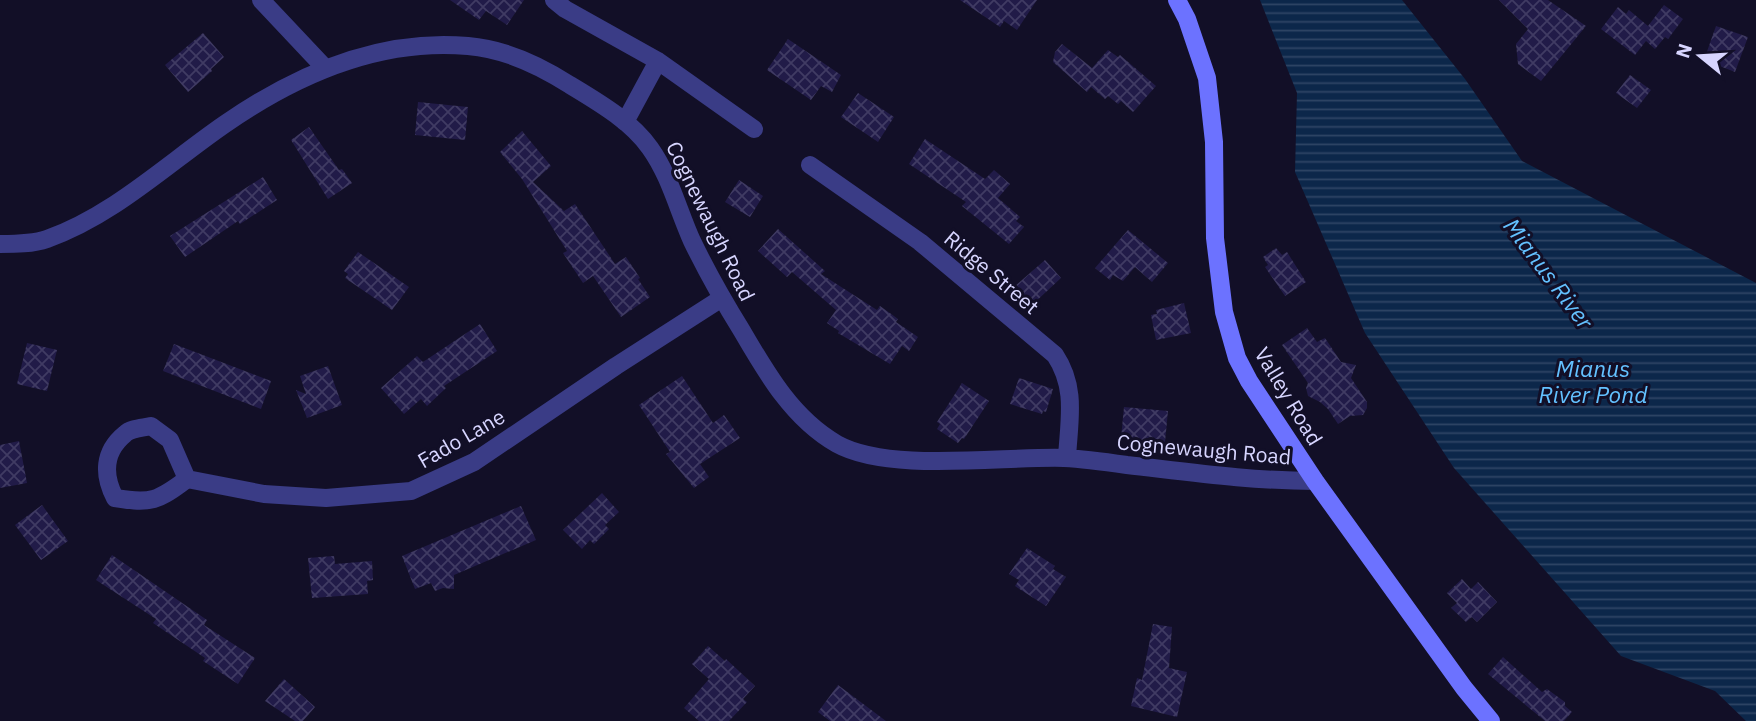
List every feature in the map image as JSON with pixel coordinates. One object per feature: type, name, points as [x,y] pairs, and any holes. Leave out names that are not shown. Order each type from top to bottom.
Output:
[{"type":"main road","name":"Valley Road","points":[[1177,0],[1187,19],[1207,78],[1214,142],[1216,238],[1224,312],[1237,358],[1249,381],[1315,481],[1464,688],[1491,721]]},
{"type":"street","points":[[261,0],[325,68]]},
{"type":"street","points":[[554,0],[658,61],[754,129]]},
{"type":"street","name":"Cognewaugh Road","points":[[0,244],[44,241],[118,203],[228,122],[325,68],[353,57],[396,49],[470,46],[512,55],[543,68],[625,122],[649,145],[665,172],[691,239],[771,381],[803,418],[838,444],[862,454],[916,461],[1067,458],[1270,481],[1315,481]]},
{"type":"street","points":[[625,122],[658,61]]},
{"type":"street","name":"Ridge Street","points":[[810,165],[920,242],[1055,355],[1066,371],[1070,393],[1067,458]]},
{"type":"street","name":"Fado Lane","points":[[187,478],[264,494],[326,498],[411,491],[474,462],[722,298]]},
{"type":"street","points":[[151,426],[170,440],[187,478],[164,496],[142,502],[115,498],[106,481],[108,454],[126,432],[151,426]]},
{"type":"water","name":"Mianus River Pond","points":[[1260,0],[1402,0],[1465,79],[1522,161],[1756,283],[1756,721],[1746,721],[1715,691],[1621,656],[1454,468],[1365,333],[1295,172],[1297,93]]},
{"type":"building","points":[[450,0],[524,0],[507,25],[486,11],[479,20]]},
{"type":"building","points":[[960,0],[1037,0],[1017,30],[1004,21],[1000,27]]},
{"type":"building","points":[[1499,0],[1548,0],[1586,26],[1541,81],[1518,64],[1516,44],[1528,29]]},
{"type":"building","points":[[1664,5],[1683,19],[1668,39],[1665,37],[1655,49],[1646,41],[1635,55],[1601,29],[1618,7],[1626,14],[1629,10],[1648,26]]},
{"type":"building","points":[[1716,26],[1748,37],[1735,72],[1704,60]]},
{"type":"building","points":[[203,33],[224,57],[188,92],[165,65]]},
{"type":"building","points":[[788,39],[841,75],[832,92],[821,86],[811,100],[767,70]]},
{"type":"building","points":[[1062,44],[1092,68],[1108,50],[1118,57],[1120,55],[1156,86],[1133,112],[1121,101],[1118,104],[1108,96],[1105,99],[1091,87],[1087,92],[1053,62],[1055,52]]},
{"type":"building","points":[[1630,75],[1651,90],[1637,108],[1616,93]]},
{"type":"building","points":[[858,93],[894,117],[878,142],[841,117]]},
{"type":"building","points":[[418,102],[468,107],[465,140],[415,135]]},
{"type":"building","points":[[309,127],[339,170],[342,169],[352,183],[328,199],[291,140]]},
{"type":"building","points":[[522,131],[551,166],[533,182],[564,211],[575,204],[615,264],[626,257],[640,278],[638,279],[650,297],[621,317],[593,276],[583,283],[563,253],[567,251],[522,179],[500,152]]},
{"type":"building","points":[[925,139],[985,179],[994,170],[1010,184],[998,198],[1020,217],[1016,221],[1024,227],[1009,244],[962,206],[966,202],[909,164]]},
{"type":"building","points":[[263,177],[277,200],[240,224],[238,221],[185,257],[170,236]]},
{"type":"building","points":[[739,180],[763,196],[750,217],[725,202]]},
{"type":"building","points":[[778,229],[825,271],[821,274],[877,310],[880,306],[898,319],[896,322],[918,337],[909,351],[902,346],[890,364],[838,333],[839,331],[827,323],[836,310],[792,272],[787,277],[758,251]]},
{"type":"building","points":[[1128,230],[1168,263],[1152,282],[1135,267],[1123,281],[1113,275],[1110,280],[1095,268]]},
{"type":"building","points":[[1276,248],[1282,255],[1287,252],[1306,282],[1285,296],[1265,267],[1268,265],[1263,257]]},
{"type":"building","points":[[358,252],[409,287],[392,310],[345,278],[348,274],[344,271]]},
{"type":"building","points":[[1045,260],[1061,278],[1032,305],[1015,286]]},
{"type":"building","points":[[1184,303],[1191,333],[1156,340],[1151,315],[1157,314],[1156,310]]},
{"type":"building","points":[[480,324],[497,351],[444,386],[446,388],[427,406],[421,399],[404,414],[381,388],[417,356],[423,362]]},
{"type":"building","points":[[1307,328],[1317,342],[1325,338],[1341,362],[1356,365],[1351,378],[1367,402],[1363,415],[1350,416],[1338,424],[1328,409],[1308,396],[1308,383],[1282,345]]},
{"type":"building","points":[[27,343],[57,350],[47,391],[17,384]]},
{"type":"building","points":[[174,344],[271,381],[261,409],[163,371]]},
{"type":"building","points":[[328,366],[342,405],[307,418],[296,390],[306,394],[300,376]]},
{"type":"building","points":[[682,376],[713,423],[724,415],[740,438],[700,464],[709,477],[694,488],[666,454],[670,452],[639,405]]},
{"type":"building","points":[[1019,378],[1053,389],[1046,412],[1043,411],[1042,414],[1010,404]]},
{"type":"building","points":[[962,383],[989,401],[964,439],[958,443],[937,429],[940,424],[937,422]]},
{"type":"building","points":[[1124,407],[1168,411],[1165,442],[1121,438]]},
{"type":"building","points":[[19,441],[27,483],[0,488],[0,445]]},
{"type":"building","points":[[602,493],[619,512],[605,525],[609,529],[594,544],[590,540],[582,549],[563,530]]},
{"type":"building","points":[[42,505],[68,541],[41,560],[15,525]]},
{"type":"building","points":[[521,506],[536,540],[454,575],[454,589],[443,588],[435,591],[431,583],[415,589],[402,556]]},
{"type":"building","points":[[1027,548],[1055,566],[1053,569],[1066,577],[1046,606],[1015,586],[1019,580],[1009,574]]},
{"type":"building","points":[[112,555],[207,620],[204,625],[255,658],[238,684],[153,623],[156,619],[96,580]]},
{"type":"building","points":[[334,556],[335,564],[372,561],[373,580],[367,581],[368,594],[312,598],[308,558]]},
{"type":"building","points":[[1462,579],[1471,589],[1478,582],[1497,602],[1477,622],[1472,617],[1466,622],[1451,608],[1457,603],[1447,593]]},
{"type":"building","points":[[1153,624],[1172,627],[1169,668],[1187,672],[1177,717],[1131,706],[1137,678],[1142,680]]},
{"type":"building","points":[[708,646],[755,686],[743,699],[747,702],[729,721],[699,721],[684,708],[709,679],[692,664]]},
{"type":"building","points":[[1503,657],[1542,692],[1547,689],[1565,702],[1565,706],[1572,712],[1564,721],[1545,721],[1488,674]]},
{"type":"building","points":[[284,679],[315,707],[303,721],[295,721],[265,701]]},
{"type":"building","points":[[838,685],[886,721],[830,721],[818,712]]},
{"type":"water label","name":"Mianus River","points":[[1549,273]]}]
